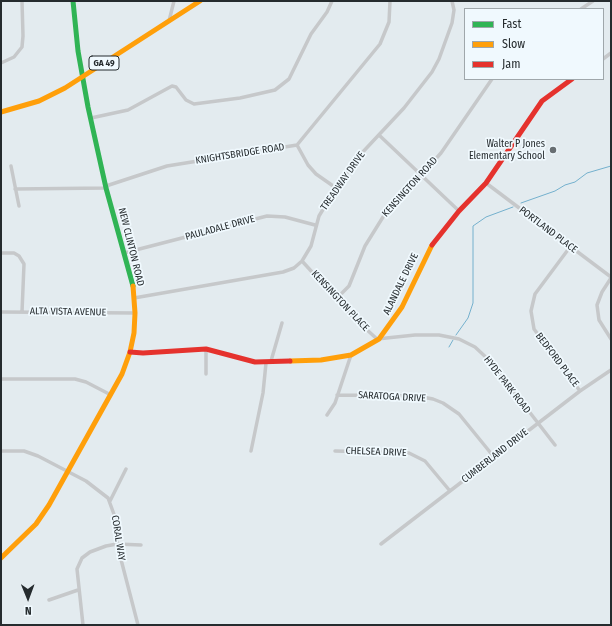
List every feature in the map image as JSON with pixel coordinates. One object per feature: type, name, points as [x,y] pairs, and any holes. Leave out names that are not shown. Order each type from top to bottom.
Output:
[{"type":"street","points":[[1,64],[14,57],[22,47],[22,1]]},
{"type":"street","name":"NEW CLINTON ROAD","points":[[1,558],[36,524],[68,472],[111,395],[122,374],[130,352],[135,313],[134,298],[124,253],[106,187],[91,118],[78,51],[73,1]]},
{"type":"street","points":[[169,21],[174,1]]},
{"type":"street","name":"GA 49","points":[[1,112],[39,101],[84,76],[200,1]]},
{"type":"street","points":[[91,118],[128,110],[172,86],[176,87],[186,100],[194,104],[240,98],[275,90],[289,79],[311,34],[327,12],[332,1]]},
{"type":"street","name":"KNIGHTSBRIDGE ROAD","points":[[16,189],[106,187],[181,163],[298,145],[384,38],[390,22],[390,1]]},
{"type":"street","name":"TREADWAY DRIVE","points":[[302,261],[311,246],[315,225],[336,188],[360,155],[380,135],[423,86],[434,68],[452,23],[454,10],[452,1]]},
{"type":"street","points":[[583,8],[594,1]]},
{"type":"street","name":"KENSINGTON ROAD","points":[[336,299],[349,286],[365,246],[383,217],[441,153],[491,80]]},
{"type":"street","name":"ALANDALE DRIVE","points":[[130,352],[143,353],[206,349],[247,361],[269,362],[321,360],[351,354],[379,339],[402,307],[426,253],[459,211],[486,183],[538,105],[550,94],[571,80]]},
{"type":"street","points":[[380,135],[459,211]]},
{"type":"street","points":[[298,145],[308,165],[316,174],[336,188]]},
{"type":"street","points":[[11,166],[18,206]]},
{"type":"street","name":"PORTLAND PLACE","points":[[486,183],[611,278]]},
{"type":"street","name":"PAULADALE DRIVE","points":[[124,253],[267,216],[285,217],[315,225]]},
{"type":"street","name":"BEDFORD PLACE","points":[[570,247],[539,287],[533,299],[531,311],[534,329],[580,390]]},
{"type":"street","points":[[1,253],[19,256],[24,264],[22,312]]},
{"type":"street","points":[[134,298],[283,272],[294,268],[302,261]]},
{"type":"street","name":"KENSINGTON PLACE","points":[[302,261],[366,331],[379,339]]},
{"type":"street","points":[[611,278],[602,292],[597,305],[599,320],[611,339]]},
{"type":"street","name":"ALTA VISTA AVENUE","points":[[1,312],[135,313]]},
{"type":"street","points":[[251,451],[269,362],[282,324]]},
{"type":"street","name":"HYDE PARK ROAD","points":[[379,339],[431,335],[451,336],[467,343],[490,361],[555,445]]},
{"type":"street","points":[[206,349],[206,374]]},
{"type":"street","points":[[327,415],[333,408],[351,354]]},
{"type":"street","name":"CUMBERLAND DRIVE","points":[[381,544],[580,390],[611,370]]},
{"type":"street","points":[[1,380],[75,379],[86,382],[111,395]]},
{"type":"street","name":"SARATOGA DRIVE","points":[[338,395],[417,396],[433,399],[459,414],[494,457]]},
{"type":"street","name":"CORAL WAY","points":[[1,451],[18,451],[33,454],[96,488],[110,501],[115,518],[117,544],[138,625]]},
{"type":"street","name":"CHELSEA DRIVE","points":[[335,451],[408,453],[425,461],[450,491]]},
{"type":"street","points":[[110,501],[126,469]]},
{"type":"street","points":[[83,625],[78,590],[77,569],[82,558],[94,549],[117,544],[141,545]]},
{"type":"street","points":[[48,600],[78,590]]},
{"type":"waterway","points":[[521,203],[575,182],[587,173],[611,166]]},
{"type":"waterway","points":[[456,335],[468,318],[473,303],[473,226],[486,217],[513,207]]},
{"type":"waterway","points":[[449,347],[453,340]]},
{"type":"traffic: fast","points":[[73,1],[78,51],[88,107],[106,188],[133,286]]},
{"type":"traffic: slow","points":[[1,112],[39,101],[65,88],[200,1]]},
{"type":"traffic: slow","points":[[290,361],[321,360],[351,355],[379,339],[402,307],[432,245]]},
{"type":"traffic: slow","points":[[1,558],[36,524],[49,505],[122,374],[130,352],[134,333],[135,313],[133,286]]},
{"type":"traffic: jam","points":[[432,245],[459,211],[486,183],[542,101],[571,80]]},
{"type":"traffic: jam","points":[[130,352],[143,353],[206,349],[255,362],[290,361]]},
{"type":"place","name":"Walter P Jones Elementary School","points":[[553,150]]}]
